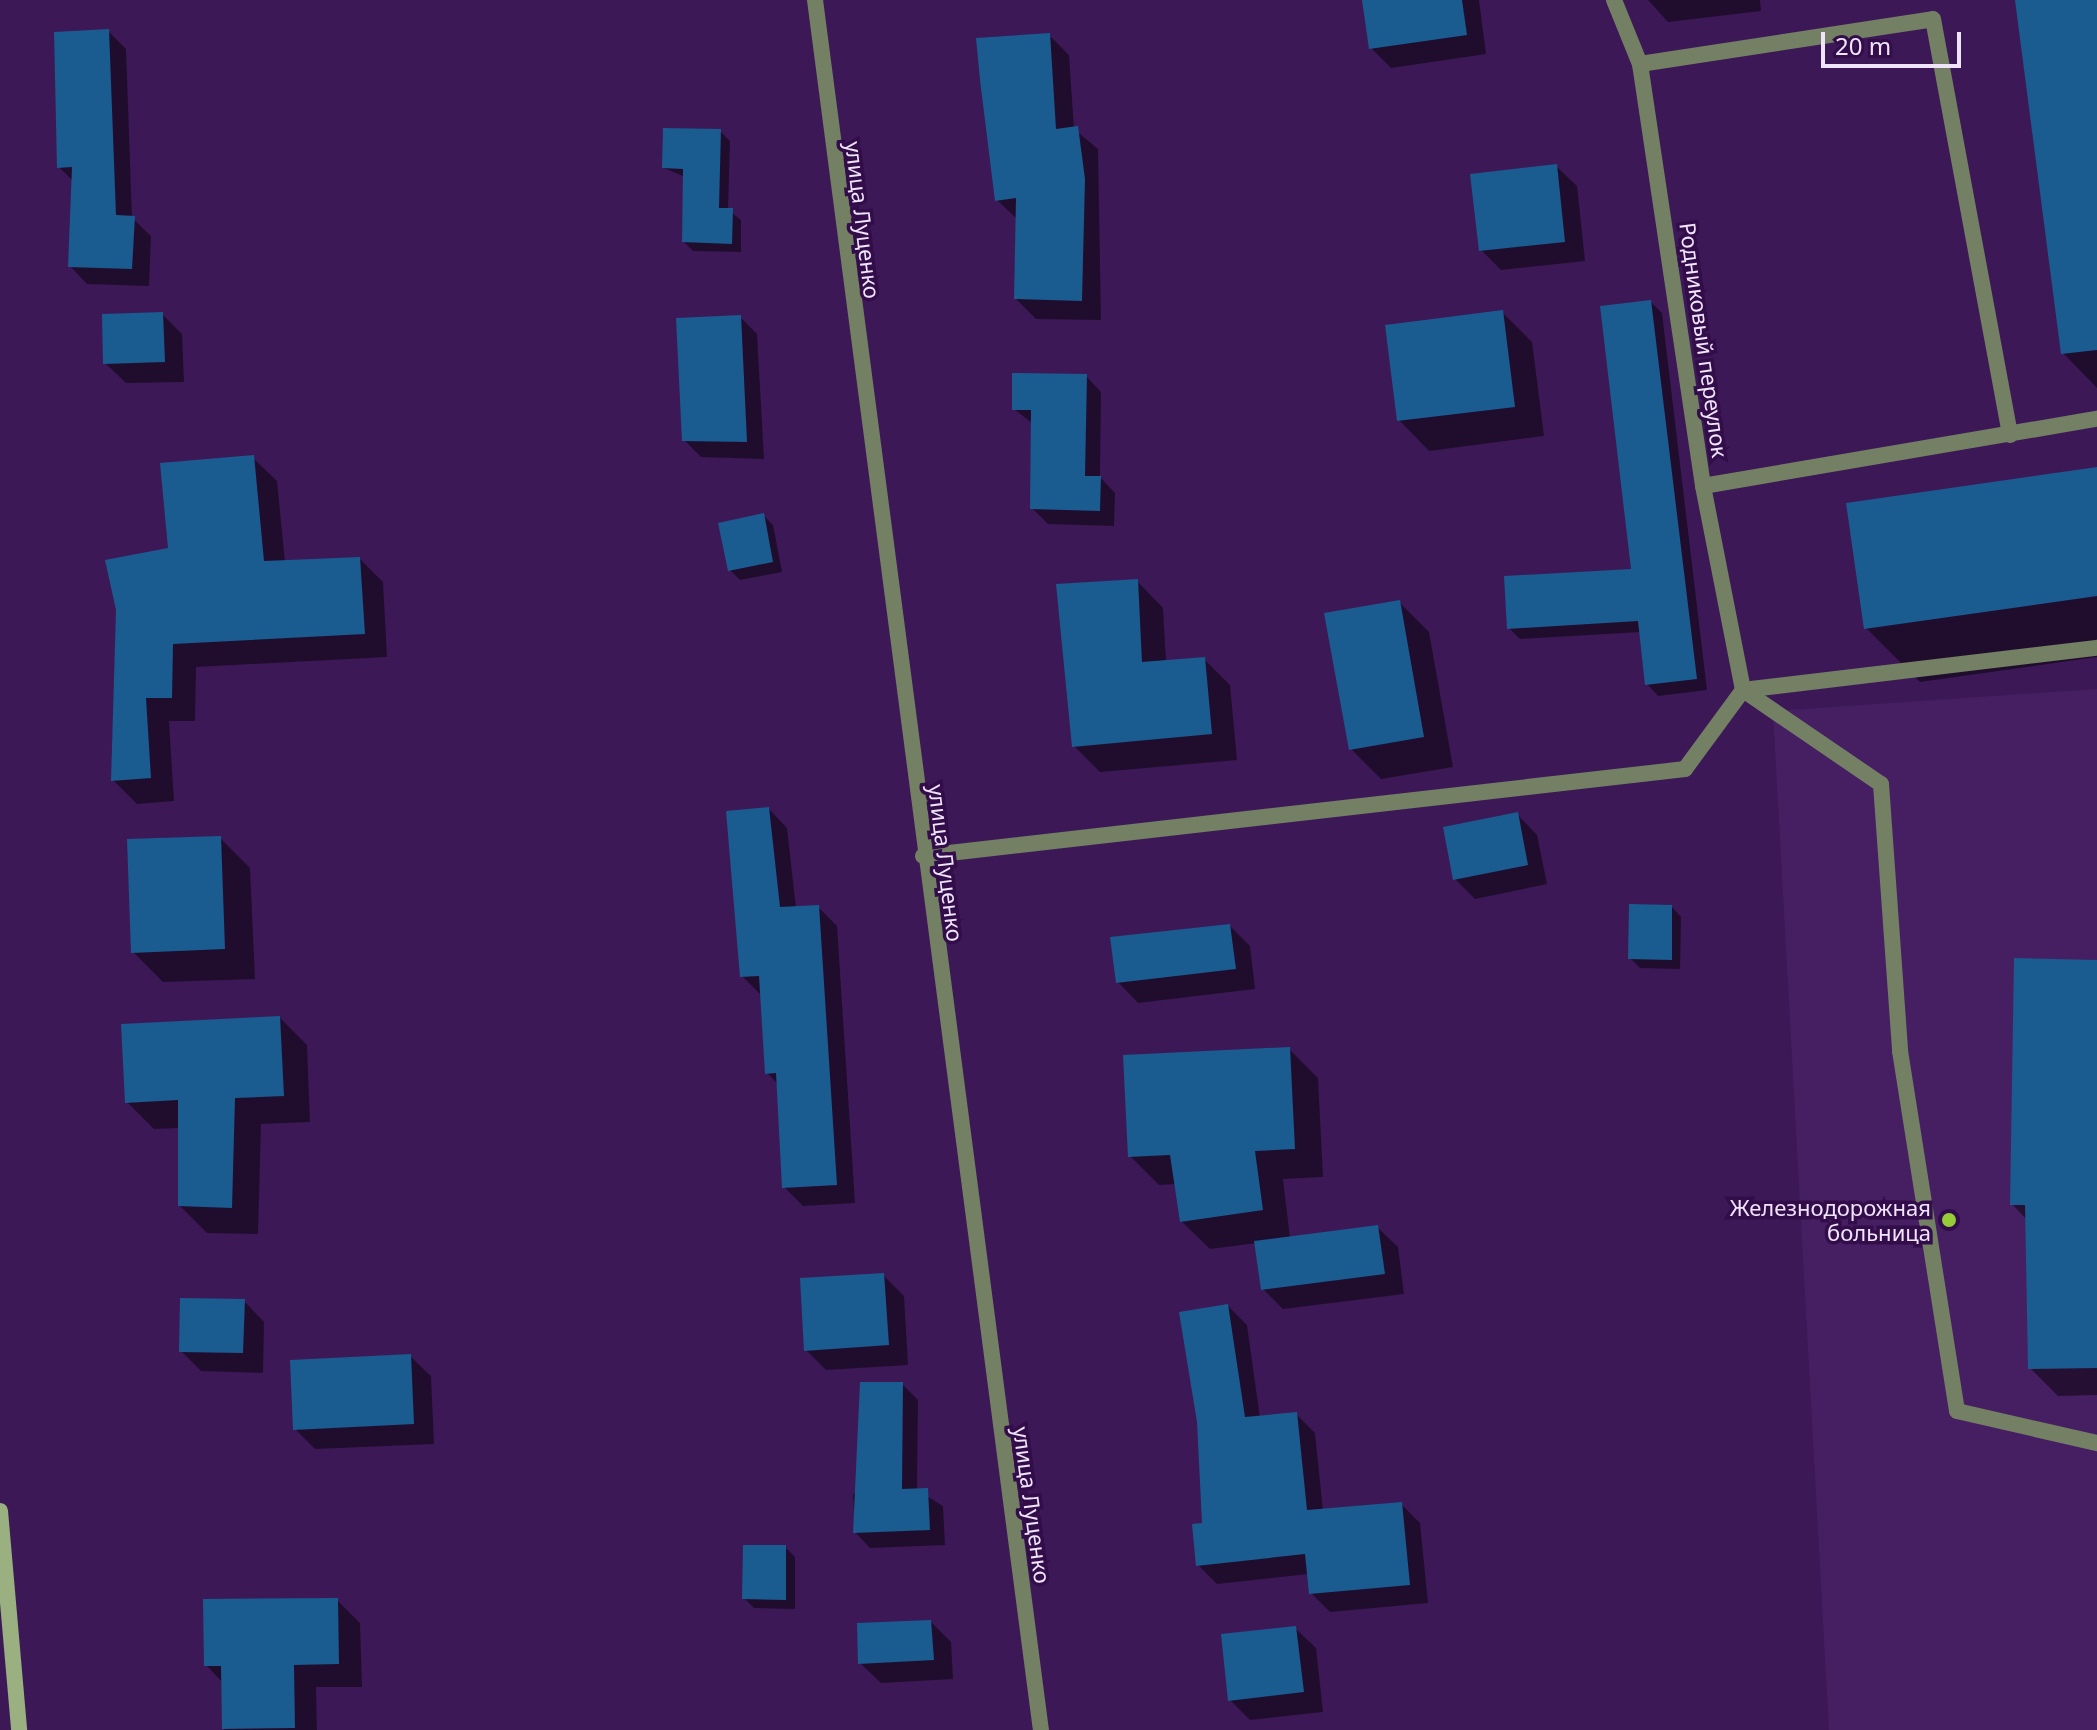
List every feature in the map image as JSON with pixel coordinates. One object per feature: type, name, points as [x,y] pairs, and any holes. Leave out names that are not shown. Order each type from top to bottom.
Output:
[{"type":"main road","points":[[0,1511],[19,1730]]},
{"type":"street","name":"улица Луценко","points":[[815,0],[923,856],[1041,1730]]},
{"type":"street","name":"Родниковый переулок","points":[[1614,0],[1640,64],[1703,486],[1743,690]]},
{"type":"street","points":[[1640,64],[1933,19],[2010,435]]},
{"type":"street","points":[[1703,486],[2097,419]]},
{"type":"street","points":[[923,856],[1685,769],[1743,690],[2097,648]]},
{"type":"street","points":[[1743,690],[1881,784],[1900,1051],[1957,1411],[2097,1443]]},
{"type":"shaded area","name":"Железнодорожная больница","points":[[2097,689],[2097,1730],[1829,1730],[1773,711]]},
{"type":"building","points":[[1362,0],[1462,0],[1467,35],[1369,49]]},
{"type":"building","points":[[2015,0],[2097,0],[2097,350],[2061,354]]},
{"type":"building","points":[[109,29],[116,215],[135,216],[132,269],[68,267],[72,167],[57,168],[54,32]]},
{"type":"building","points":[[1050,33],[1056,129],[1078,126],[1085,179],[1082,301],[1014,299],[1016,198],[995,201],[980,80],[976,38]]},
{"type":"building","points":[[663,128],[721,129],[719,208],[733,208],[732,244],[682,242],[683,169],[662,168]]},
{"type":"building","points":[[1557,164],[1565,242],[1479,251],[1470,174]]},
{"type":"building","points":[[1651,300],[1697,679],[1645,685],[1638,621],[1507,629],[1504,576],[1631,569],[1600,306]]},
{"type":"building","points":[[1503,310],[1515,407],[1397,421],[1385,325]]},
{"type":"building","points":[[163,312],[165,362],[103,364],[102,314]]},
{"type":"building","points":[[741,315],[747,442],[682,441],[676,318]]},
{"type":"building","points":[[1012,373],[1087,374],[1085,476],[1101,476],[1100,511],[1030,509],[1031,410],[1012,410]]},
{"type":"building","points":[[254,455],[264,561],[360,557],[365,634],[173,644],[172,698],[146,698],[151,778],[111,781],[116,610],[105,560],[168,548],[160,463]]},
{"type":"building","points":[[2097,467],[2097,596],[1864,629],[1846,503]]},
{"type":"building","points":[[764,513],[773,562],[728,571],[718,523]]},
{"type":"building","points":[[1138,579],[1142,662],[1205,657],[1212,734],[1072,747],[1056,584]]},
{"type":"building","points":[[1400,600],[1424,737],[1349,750],[1324,613]]},
{"type":"building","points":[[769,807],[780,907],[819,905],[837,1185],[782,1188],[776,1073],[765,1074],[759,976],[740,977],[726,811]]},
{"type":"building","points":[[1518,812],[1528,865],[1453,880],[1443,827]]},
{"type":"building","points":[[221,836],[225,949],[131,953],[127,839]]},
{"type":"building","points":[[1629,904],[1672,905],[1672,960],[1628,959]]},
{"type":"building","points":[[1230,924],[1236,969],[1116,983],[1110,937]]},
{"type":"building","points":[[2014,958],[2097,960],[2097,1368],[2028,1369],[2025,1205],[2010,1205]]},
{"type":"building","points":[[280,1016],[284,1096],[235,1098],[232,1208],[178,1206],[178,1100],[125,1103],[121,1024]]},
{"type":"building","points":[[1290,1047],[1295,1149],[1255,1151],[1263,1210],[1180,1222],[1170,1155],[1128,1157],[1123,1055]]},
{"type":"building","points":[[1378,1225],[1385,1274],[1261,1290],[1254,1241]]},
{"type":"building","points":[[884,1273],[889,1345],[804,1351],[800,1278]]},
{"type":"building","points":[[180,1298],[245,1299],[243,1353],[179,1352]]},
{"type":"building","points":[[1228,1304],[1245,1417],[1297,1412],[1307,1510],[1402,1502],[1410,1585],[1309,1594],[1305,1554],[1196,1566],[1192,1524],[1202,1523],[1197,1422],[1179,1312]]},
{"type":"building","points":[[411,1354],[414,1424],[293,1430],[290,1360]]},
{"type":"building","points":[[860,1382],[903,1382],[902,1489],[928,1488],[930,1530],[853,1533]]},
{"type":"building","points":[[743,1545],[786,1545],[786,1600],[742,1599]]},
{"type":"building","points":[[338,1598],[339,1664],[294,1665],[295,1728],[222,1729],[221,1666],[204,1666],[203,1599]]},
{"type":"building","points":[[931,1620],[934,1660],[858,1664],[857,1623]]},
{"type":"building","points":[[1296,1626],[1304,1692],[1228,1701],[1221,1634]]},
{"type":"place","name":"Железнодорожная больница","points":[[1949,1220]]}]
